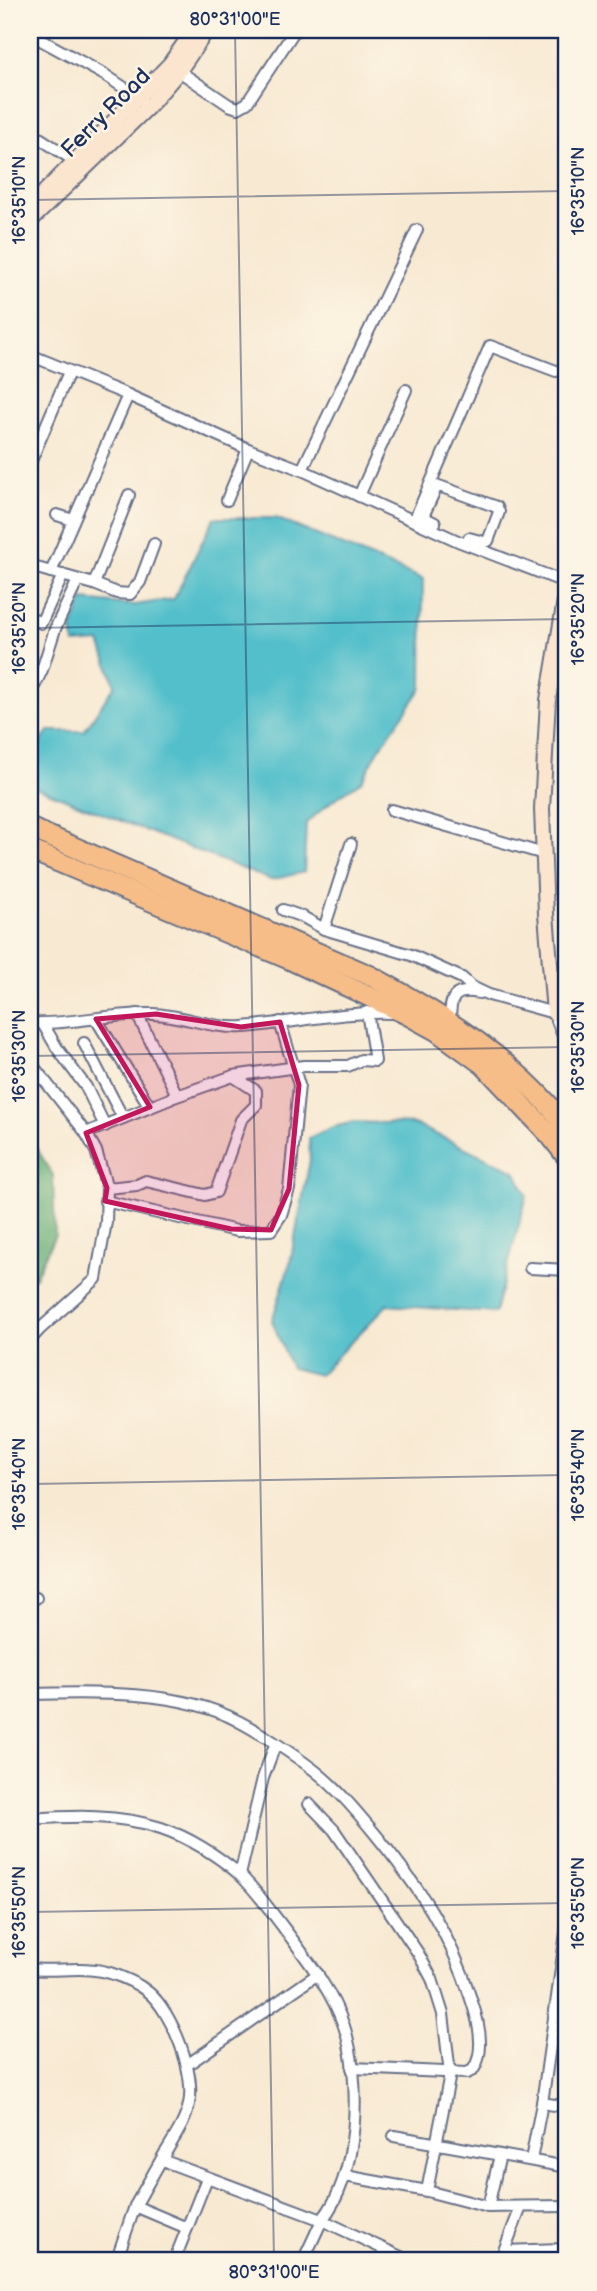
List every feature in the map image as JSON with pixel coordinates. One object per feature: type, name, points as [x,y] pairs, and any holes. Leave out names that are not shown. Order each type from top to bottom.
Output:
[{"type":"highway","points":[[30,828],[371,976],[450,1021],[490,1049],[567,1127]]},
{"type":"highway","points":[[30,850],[291,960],[438,1031],[484,1065],[550,1135],[567,1157]]},
{"type":"street","name":"Ferry Road","points":[[30,221],[144,102],[194,30]]},
{"type":"street","name":"Ferry Road","points":[[30,207],[75,161],[179,71],[207,30]]},
{"type":"street","points":[[179,71],[229,105],[239,108],[247,103],[295,30]]},
{"type":"street","points":[[30,34],[105,75],[144,102]]},
{"type":"street","points":[[30,132],[75,161]]},
{"type":"street","points":[[302,470],[417,230]]},
{"type":"street","points":[[414,521],[425,515],[490,346],[556,371]]},
{"type":"street","points":[[30,355],[302,470],[414,521]]},
{"type":"street","points":[[30,463],[69,372]]},
{"type":"street","points":[[359,496],[406,390]]},
{"type":"street","points":[[30,618],[41,623],[74,520],[128,395]]},
{"type":"street","points":[[227,500],[248,449]]},
{"type":"street","points":[[414,521],[425,515],[439,486],[497,507],[499,512],[488,541],[468,541]]},
{"type":"street","points":[[94,584],[130,495]]},
{"type":"street","points":[[57,515],[74,520]]},
{"type":"street","points":[[425,515],[468,541],[567,583]]},
{"type":"street","points":[[30,566],[117,593],[130,594],[140,582],[154,544]]},
{"type":"street","points":[[30,695],[42,670],[55,629],[78,580]]},
{"type":"street","points":[[567,589],[548,700],[542,808],[546,914],[567,1046]]},
{"type":"street","points":[[392,810],[544,854]]},
{"type":"street","points":[[324,929],[351,844]]},
{"type":"street","points":[[283,911],[303,917],[324,929],[411,955],[462,978],[472,987],[489,995]]},
{"type":"street","points":[[450,1021],[453,997],[459,992],[471,991],[561,1013]]},
{"type":"street","points":[[30,1023],[137,1014],[171,1015],[206,1024],[241,1027],[367,1012],[406,1014]]},
{"type":"street","points":[[86,1133],[233,1076],[304,1066],[348,1066],[361,1060],[375,1061],[367,1012]]},
{"type":"street","points":[[137,1014],[175,1088],[174,1097]]},
{"type":"street","points":[[96,1019],[150,1107]]},
{"type":"street","points":[[105,1201],[237,1231],[271,1230],[281,1215],[289,1189],[299,1085],[280,1022]]},
{"type":"street","points":[[43,1024],[86,1087],[104,1126]]},
{"type":"street","points":[[84,1043],[122,1118]]},
{"type":"street","points":[[30,1062],[86,1133],[96,1151],[107,1188],[106,1222],[96,1279],[35,1328],[30,1340]]},
{"type":"street","points":[[107,1188],[137,1185],[146,1181],[205,1195],[216,1192],[241,1120],[256,1105],[256,1091],[233,1076]]},
{"type":"street","points":[[530,1268],[567,1270]]},
{"type":"street","points":[[30,1694],[108,1692],[165,1699],[206,1708],[237,1720],[314,1770],[354,1809],[396,1859],[434,1912],[453,1947],[477,2017],[480,2055],[473,2070],[467,2073],[352,2068]]},
{"type":"street","points":[[240,1875],[263,1778],[275,1745]]},
{"type":"street","points":[[310,1804],[334,1829],[418,1954],[432,1979],[443,2014],[450,2074],[427,2190]]},
{"type":"street","points":[[30,1819],[77,1816],[123,1820],[162,1828],[198,1845],[240,1875],[317,1974],[344,2028],[352,2068],[354,2130],[345,2176],[303,2261]]},
{"type":"street","points":[[531,2160],[561,2009],[567,1926]]},
{"type":"street","points":[[30,1969],[107,1972],[150,1993],[170,2022],[187,2065],[189,2104],[166,2152],[135,2206],[116,2261]]},
{"type":"street","points":[[187,2065],[317,1974]]},
{"type":"street","points":[[542,2103],[567,2107]]},
{"type":"street","points":[[394,2136],[567,2167]]},
{"type":"street","points":[[166,2152],[167,2162],[322,2220],[401,2257]]},
{"type":"street","points":[[488,2207],[500,2155]]},
{"type":"street","points":[[345,2176],[427,2190],[488,2207],[567,2206]]},
{"type":"street","points":[[174,2261],[207,2178]]},
{"type":"street","points":[[135,2206],[187,2228]]},
{"type":"street","points":[[521,2207],[503,2256],[560,2249],[566,2245],[567,2240]]},
{"type":"highlighted area","points":[[156,1014],[241,1027],[280,1022],[299,1085],[289,1189],[271,1230],[231,1229],[105,1201],[107,1188],[86,1133],[150,1107],[96,1019]]},
{"type":"green space","points":[[30,1148],[37,1149],[53,1175],[55,1235],[35,1277],[30,1278]]},
{"type":"water","points":[[214,518],[276,518],[423,579],[422,688],[378,751],[362,781],[333,800],[306,823],[304,872],[271,880],[30,785],[30,762],[48,731],[84,731],[115,685],[100,642],[74,644],[72,628],[83,600],[134,605],[174,599]]},
{"type":"water","points":[[354,1122],[414,1124],[515,1171],[527,1195],[495,1313],[387,1305],[319,1375],[291,1368],[272,1321],[290,1263],[310,1160],[309,1138],[333,1127]]}]
